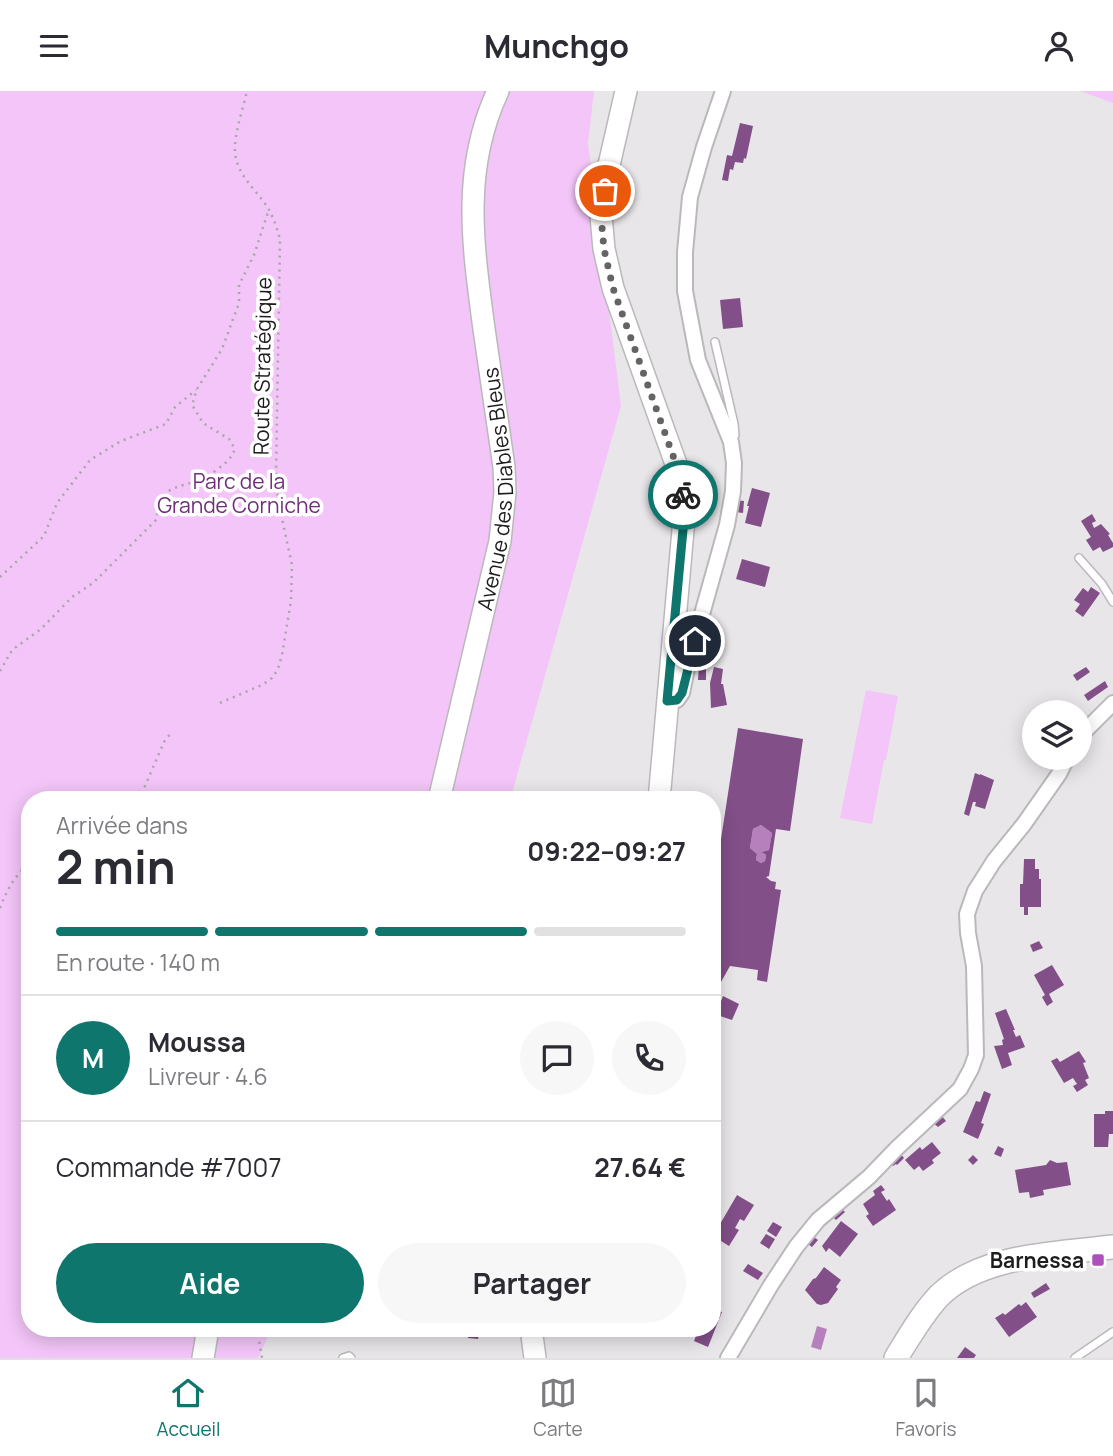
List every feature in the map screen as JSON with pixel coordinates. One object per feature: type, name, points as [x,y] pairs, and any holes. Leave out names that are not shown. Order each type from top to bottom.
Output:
[{"type":"main road","name":"Avenue des Diables Bleus","points":[[441,791],[500,541],[505,492],[505,467],[474,253],[472,205],[475,166],[490,107],[498,91]]},
{"type":"main road","points":[[626,91],[609,165],[601,216],[604,249],[613,288],[676,464],[684,519],[660,791]]},
{"type":"main road","points":[[896,1358],[925,1312],[941,1294],[961,1278],[993,1264],[1113,1247]]},
{"type":"main road","points":[[203,1358],[206,1337]]},
{"type":"main road","points":[[532,1337],[535,1358]]},
{"type":"street","points":[[667,701],[677,700],[682,693],[727,525],[733,491],[734,463],[731,442],[698,360],[685,291],[690,197],[723,91]]},
{"type":"street","points":[[1092,724],[1113,703]]},
{"type":"street","points":[[728,1358],[771,1285],[818,1220],[869,1177],[960,1089],[976,1055],[974,966],[967,914],[975,891],[994,861],[1024,824],[1061,770]]},
{"type":"lane","points":[[715,342],[735,435],[731,442]]},
{"type":"lane","points":[[1079,558],[1102,584],[1113,602]]},
{"type":"lane","points":[[1113,696],[1113,703]]},
{"type":"lane","points":[[1076,1358],[1113,1332]]},
{"type":"lane","points":[[343,1358],[351,1358]]},
{"type":"path","name":"Route Stratégique","points":[[220,703],[272,678],[282,655],[291,601],[292,565],[278,500],[276,474],[280,239],[268,209],[237,165],[234,147],[247,91]]},
{"type":"path","points":[[0,671],[12,650],[41,629],[72,597],[93,583],[157,519],[157,504],[167,492],[177,485],[203,478],[229,459],[235,449],[229,439],[203,423],[192,405],[197,389],[222,349],[239,303],[239,285],[254,255],[268,209]]},
{"type":"path","points":[[0,577],[44,536],[57,503],[90,460],[121,441],[166,424],[175,407],[197,389]]},
{"type":"path","points":[[143,791],[164,742],[171,733]]},
{"type":"path","points":[[0,908],[5,893],[21,871]]},
{"type":"path","points":[[258,1337],[262,1358]]},
{"type":"green space","name":"Parc de la Grande Corniche","points":[[0,91],[594,91],[588,143],[621,406],[513,791],[21,791],[21,1337],[268,1337],[258,1358],[0,1358]]},
{"type":"green space","points":[[1080,91],[1113,91],[1113,103]]},
{"type":"green space","points":[[866,690],[898,696],[872,824],[840,818]]},
{"type":"shaded area","points":[[761,825],[772,833],[769,850],[763,852],[766,855],[765,861],[761,863],[756,860],[757,854],[750,848],[753,829]]},
{"type":"shaded area","points":[[817,1326],[827,1329],[821,1350],[811,1347]]},
{"type":"building","points":[[740,123],[753,126],[746,159],[744,158],[743,163],[735,162],[733,170],[730,169],[728,181],[722,180],[727,155],[732,156]]},
{"type":"building","points":[[740,298],[743,327],[723,329],[720,300]]},
{"type":"building","points":[[752,488],[770,493],[761,527],[745,523]]},
{"type":"building","points":[[736,500],[744,501],[743,513],[735,512]]},
{"type":"building","points":[[1092,514],[1096,521],[1092,523],[1094,528],[1101,524],[1110,534],[1108,535],[1113,543],[1113,547],[1103,552],[1100,547],[1093,551],[1086,540],[1091,537],[1081,521]]},
{"type":"building","points":[[742,559],[770,567],[765,587],[736,579]]},
{"type":"building","points":[[1091,587],[1100,593],[1083,617],[1075,611],[1080,604],[1074,600],[1083,588],[1088,592]]},
{"type":"building","points":[[699,666],[706,666],[706,680],[698,680]]},
{"type":"building","points":[[714,667],[723,669],[721,684],[727,705],[711,708],[710,683]]},
{"type":"building","points":[[1086,667],[1090,672],[1077,681],[1073,675]]},
{"type":"building","points":[[1105,681],[1108,687],[1089,700],[1084,695]]},
{"type":"building","points":[[738,728],[803,739],[790,831],[776,829],[769,876],[766,877],[776,882],[775,889],[781,890],[767,982],[757,980],[758,970],[730,966],[721,982],[721,839]],"holes":[[[761,825],[772,833],[769,850],[762,852],[766,855],[765,861],[761,863],[756,860],[757,854],[750,848],[753,829]]]},
{"type":"building","points":[[975,773],[994,780],[985,809],[975,806],[976,802],[973,802],[969,816],[964,814]]},
{"type":"building","points":[[1024,859],[1035,859],[1035,869],[1039,869],[1041,879],[1041,907],[1028,907],[1028,915],[1024,915],[1024,907],[1020,907]]},
{"type":"building","points":[[1039,941],[1043,948],[1033,952],[1030,945]]},
{"type":"building","points":[[1052,965],[1064,985],[1049,994],[1053,1002],[1047,1006],[1042,997],[1045,995],[1034,975]]},
{"type":"building","points":[[723,996],[739,1004],[732,1020],[721,1016]]},
{"type":"building","points":[[1006,1009],[1016,1037],[1020,1035],[1025,1047],[1008,1053],[1012,1065],[1002,1069],[994,1046],[1003,1045],[1004,1039],[995,1013]]},
{"type":"building","points":[[1079,1051],[1086,1062],[1083,1063],[1089,1078],[1085,1080],[1088,1085],[1077,1092],[1073,1086],[1077,1084],[1073,1078],[1064,1083],[1051,1061],[1057,1058],[1060,1062]]},
{"type":"building","points":[[984,1091],[991,1094],[978,1139],[963,1132],[976,1101],[980,1102]]},
{"type":"building","points":[[1105,1111],[1113,1111],[1113,1134],[1109,1134],[1108,1147],[1094,1147],[1094,1114],[1105,1114]]},
{"type":"building","points":[[940,1114],[946,1121],[938,1127],[932,1122]]},
{"type":"building","points":[[932,1142],[941,1153],[932,1160],[934,1163],[923,1171],[919,1166],[914,1170],[905,1160],[920,1147],[922,1150]]},
{"type":"building","points":[[998,1146],[1004,1149],[1001,1157],[994,1154]]},
{"type":"building","points":[[900,1153],[904,1158],[893,1166],[890,1163]]},
{"type":"building","points":[[973,1155],[978,1160],[973,1165],[968,1160]]},
{"type":"building","points":[[1050,1160],[1057,1163],[1067,1162],[1071,1185],[1043,1190],[1044,1195],[1030,1198],[1029,1192],[1019,1193],[1015,1170],[1046,1165]]},
{"type":"building","points":[[881,1185],[885,1190],[881,1192],[896,1210],[873,1226],[866,1216],[869,1214],[863,1204],[875,1195],[873,1191]]},
{"type":"building","points":[[737,1195],[754,1205],[744,1221],[740,1219],[735,1228],[739,1230],[729,1246],[721,1241],[721,1222]]},
{"type":"building","points":[[840,1207],[845,1212],[836,1220],[831,1215]]},
{"type":"building","points":[[841,1221],[858,1234],[840,1257],[829,1248],[826,1252],[822,1246]]},
{"type":"building","points":[[773,1222],[782,1227],[776,1237],[767,1231]]},
{"type":"building","points":[[766,1234],[775,1239],[769,1249],[760,1243]]},
{"type":"building","points":[[810,1234],[818,1240],[812,1247],[805,1242]]},
{"type":"building","points":[[748,1264],[763,1273],[758,1280],[743,1271]]},
{"type":"building","points":[[824,1267],[841,1280],[828,1303],[821,1305],[805,1290]]},
{"type":"building","points":[[1046,1283],[1050,1289],[1034,1298],[1031,1293]]},
{"type":"building","points":[[1026,1302],[1037,1317],[1009,1337],[995,1318]]},
{"type":"building","points":[[696,1337],[712,1337],[708,1347],[694,1341]]},
{"type":"building","points":[[965,1347],[976,1355],[974,1358],[957,1358]]},
{"type":"way so far","points":[[605,191],[601,216],[604,249],[613,288],[676,464],[683,495]]},
{"type":"place","name":"Barnessa","points":[[1098,1260]]},
{"type":"route","points":[[683,495],[684,519],[667,701],[677,700],[682,693],[695,641]]}]
